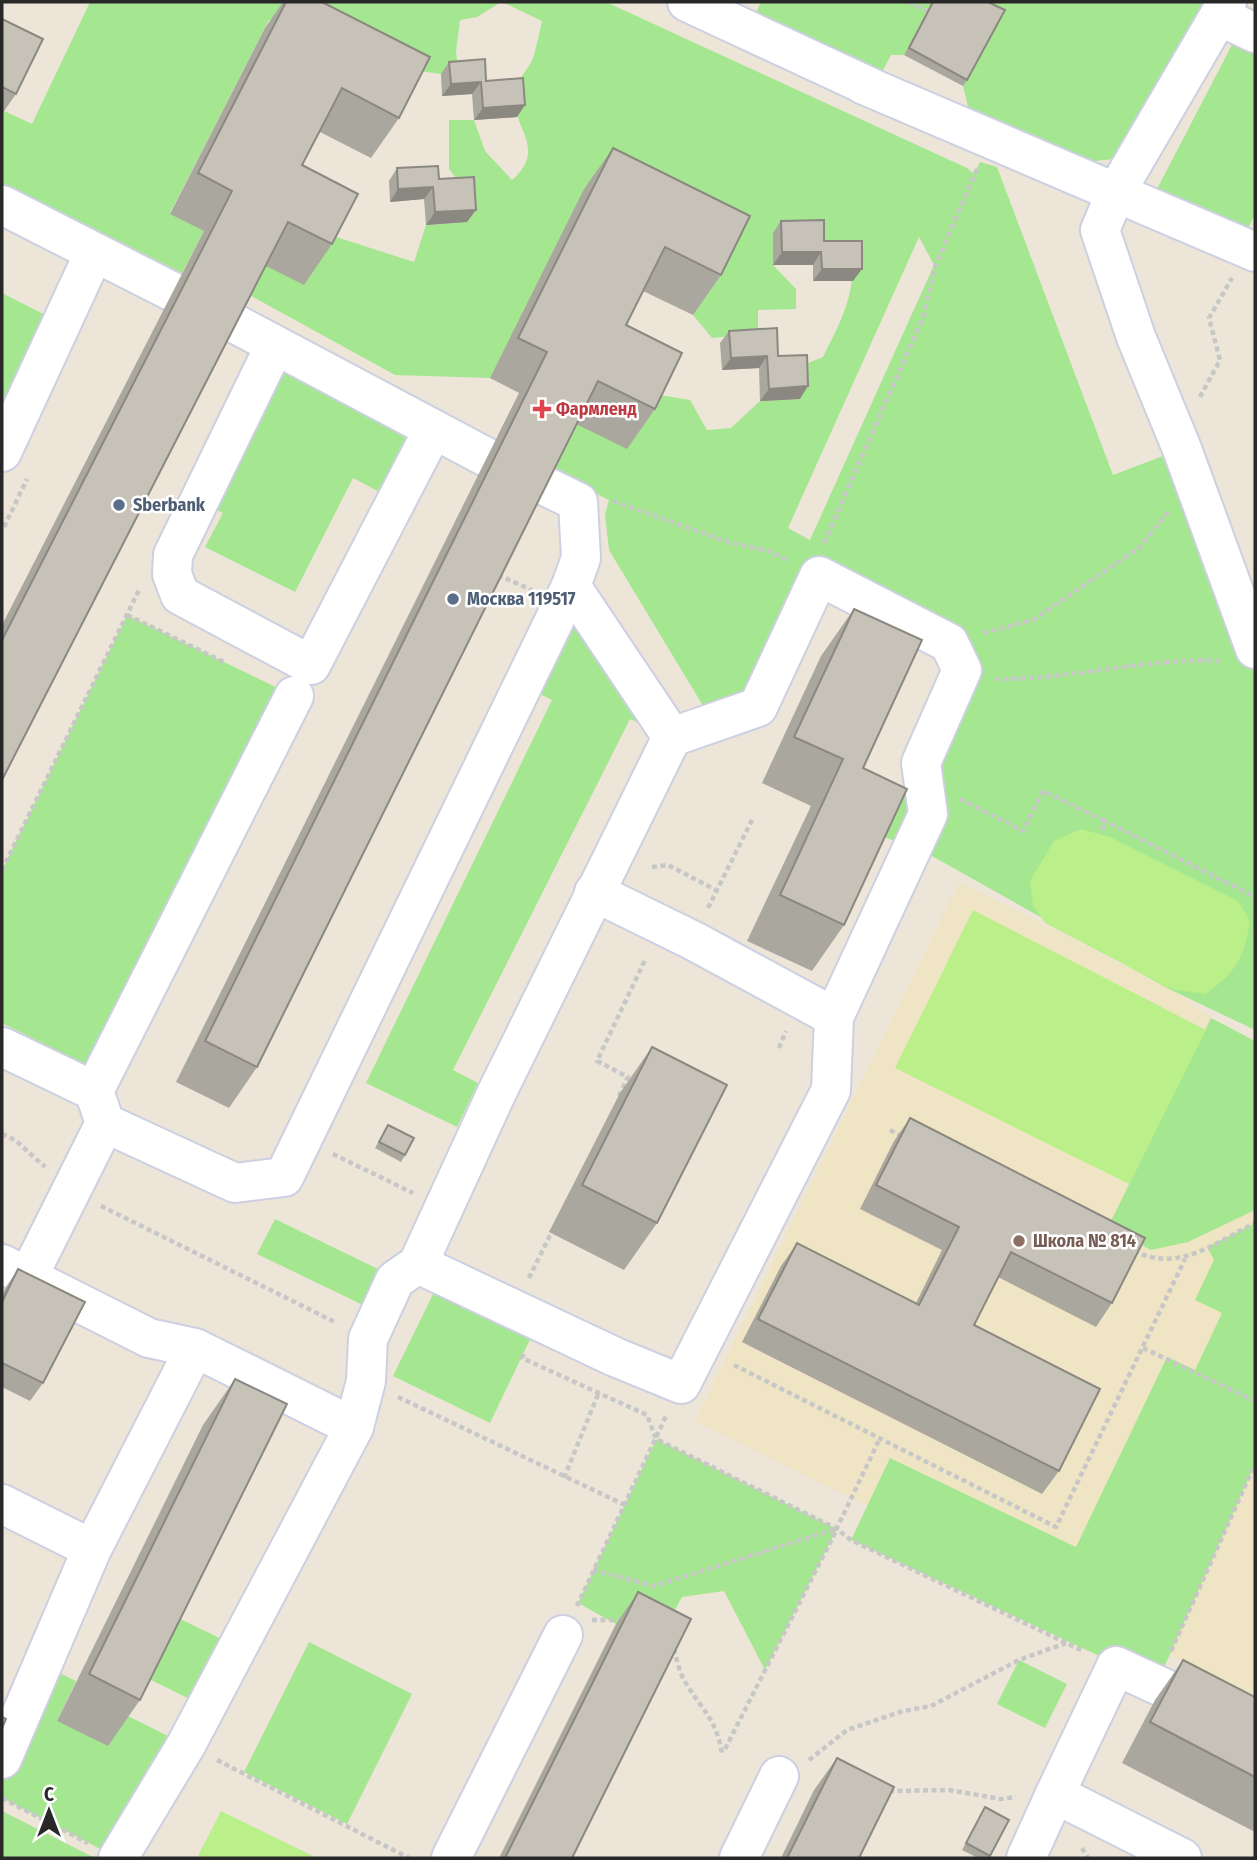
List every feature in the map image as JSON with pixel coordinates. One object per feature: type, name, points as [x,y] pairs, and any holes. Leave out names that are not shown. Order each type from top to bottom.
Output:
[{"type":"lane","points":[[687,2],[754,16],[867,86],[1252,250]]},
{"type":"lane","points":[[1243,655],[1194,480],[1136,337],[1100,230],[1116,192],[1223,9],[1255,33]]},
{"type":"lane","points":[[2,205],[173,292]]},
{"type":"lane","points":[[2,452],[94,253]]},
{"type":"lane","points":[[230,321],[486,457]]},
{"type":"lane","points":[[275,345],[173,555],[172,574],[180,595],[269,643],[311,665],[433,430]]},
{"type":"lane","points":[[2,1047],[99,1107],[235,1184],[284,1177],[571,586],[581,558],[578,502],[539,483]]},
{"type":"lane","points":[[109,1854],[186,1745],[354,1427],[366,1381],[368,1339],[395,1280],[418,1264],[497,1092],[672,737],[758,706],[815,574],[949,643],[962,670],[921,763],[928,814],[834,1017],[831,1090],[681,1384],[615,1357],[532,1305],[418,1264]]},
{"type":"lane","points":[[571,586],[672,737]]},
{"type":"lane","points":[[294,696],[99,1107],[72,1191],[15,1270],[149,1338],[195,1348],[354,1427]]},
{"type":"lane","points":[[594,892],[678,933],[834,1017]]},
{"type":"lane","points":[[2,1759],[92,1549],[195,1348]]},
{"type":"lane","points":[[2,1504],[92,1549]]},
{"type":"lane","points":[[451,1858],[568,1625]]},
{"type":"lane","points":[[1026,1858],[1116,1666],[1255,1730]]},
{"type":"lane","points":[[739,1858],[793,1770]]},
{"type":"lane","points":[[1055,1794],[1182,1858]]},
{"type":"path","points":[[909,2],[928,11]]},
{"type":"path","points":[[922,22],[932,2]]},
{"type":"path","points":[[610,500],[731,543],[769,551],[815,574],[924,315],[935,267],[989,139]]},
{"type":"path","points":[[1178,438],[1220,360],[1209,318],[1252,250]]},
{"type":"path","points":[[970,636],[1033,620],[1140,547],[1194,480]]},
{"type":"path","points":[[495,573],[534,591]]},
{"type":"path","points":[[2,870],[127,615]]},
{"type":"path","points":[[1025,679],[1182,659],[1243,655]]},
{"type":"path","points":[[948,793],[1023,831],[1043,791],[1255,897]]},
{"type":"path","points":[[616,1102],[628,1077],[597,1060],[678,933],[716,890],[752,820]]},
{"type":"path","points":[[1102,834],[1103,820]]},
{"type":"path","points":[[652,867],[668,865],[716,890]]},
{"type":"path","points":[[890,1130],[914,1142]]},
{"type":"path","points":[[2,1134],[15,1140]]},
{"type":"path","points":[[304,1140],[445,1209]]},
{"type":"path","points":[[72,1191],[368,1339]]},
{"type":"path","points":[[1125,1246],[1150,1259],[1185,1259],[1255,1223]]},
{"type":"path","points":[[555,1226],[532,1305],[522,1358],[647,1415],[656,1439],[851,1540],[1116,1666]]},
{"type":"path","points":[[734,1365],[1056,1527],[1185,1259]]},
{"type":"path","points":[[1143,1348],[1255,1401]]},
{"type":"path","points":[[564,1478],[615,1357]]},
{"type":"path","points":[[366,1381],[625,1505]]},
{"type":"path","points":[[568,1625],[681,1384]]},
{"type":"path","points":[[673,1646],[686,1684],[709,1713],[724,1752],[880,1438]]},
{"type":"path","points":[[1157,1684],[1255,1464]]},
{"type":"path","points":[[593,1570],[654,1586],[836,1531]]},
{"type":"path","points":[[568,1625],[586,1620],[627,1620]]},
{"type":"path","points":[[793,1770],[846,1730],[932,1706],[1019,1660],[1067,1643]]},
{"type":"path","points":[[186,1745],[324,1812],[409,1858]]},
{"type":"path","points":[[876,1790],[949,1790],[1000,1799],[1055,1794]]},
{"type":"path","points":[[2,1798],[109,1854]]},
{"type":"shaded area","name":"Школа № 814","points":[[959,882],[1171,989],[1211,1018],[1255,1041],[1255,1696],[695,1421]]},
{"type":"green space","points":[[90,2],[501,2],[477,17],[460,20],[456,52],[459,73],[441,74],[412,70],[384,82],[269,20],[170,213],[204,231],[182,273],[2,183],[2,110],[32,124]]},
{"type":"green space","points":[[502,2],[606,2],[967,168],[974,174],[980,162],[997,167],[1113,475],[1171,453],[1255,675],[1255,1030],[1167,988],[923,851],[884,837],[960,671],[819,576],[758,707],[714,724],[609,550],[605,515],[609,500],[546,469],[570,421],[654,394],[690,400],[707,430],[731,428],[760,401],[800,399],[798,367],[823,357],[836,331],[849,296],[853,254],[773,265],[796,289],[796,309],[758,310],[758,334],[712,338],[693,315],[722,257],[589,191],[490,378],[395,375],[244,292],[260,263],[330,235],[414,262],[426,225],[467,222],[465,190],[449,169],[449,120],[474,120],[485,151],[512,180],[523,168],[528,157],[528,146],[514,103],[515,91],[533,58],[542,21]],"holes":[[[919,237],[934,265],[810,540],[788,528]]]},
{"type":"green space","points":[[761,2],[932,2],[904,55],[891,55],[879,78],[753,19]]},
{"type":"green space","points":[[972,2],[1210,2],[1114,159],[1085,162],[968,107],[963,86],[1000,17]]},
{"type":"green space","points":[[1235,39],[1255,48],[1255,215],[1245,234],[1156,191]]},
{"type":"green space","points":[[2,293],[61,323],[2,452]]},
{"type":"green space","points":[[288,352],[433,430],[397,501],[353,478],[295,592],[205,547],[223,513],[210,506]]},
{"type":"green space","points":[[571,586],[672,737],[630,719],[453,1070],[478,1083],[457,1127],[366,1083],[552,700],[523,686]]},
{"type":"green space","points":[[127,615],[294,696],[103,1074],[2,1023],[2,870]]},
{"type":"green space","points":[[1081,829],[1110,837],[1238,901],[1250,921],[1245,945],[1237,964],[1224,979],[1205,994],[1171,989],[1045,923],[1033,905],[1030,881],[1054,841]]},
{"type":"green space","points":[[973,910],[1206,1030],[1129,1184],[895,1068]]},
{"type":"green space","points":[[1211,1018],[1255,1041],[1255,1210],[1188,1242],[1151,1250],[1108,1227]]},
{"type":"green space","points":[[275,1219],[380,1270],[363,1305],[257,1254]]},
{"type":"green space","points":[[1255,1223],[1255,1464],[1157,1683],[851,1540],[890,1458],[1076,1547],[1167,1357],[1195,1370],[1222,1313],[1195,1300],[1214,1260],[1207,1247]]},
{"type":"green space","points":[[439,1282],[535,1329],[490,1423],[393,1376]]},
{"type":"green space","points":[[656,1439],[837,1529],[765,1670],[724,1591],[682,1597],[664,1630],[616,1624],[578,1603]]},
{"type":"green space","points":[[172,1615],[236,1646],[206,1707],[143,1676]]},
{"type":"green space","points":[[309,1642],[412,1694],[347,1824],[244,1772]]},
{"type":"green space","points":[[1019,1660],[1067,1684],[1045,1728],[997,1704]]},
{"type":"green space","points":[[43,1665],[76,1681],[57,1721],[124,1714],[186,1745],[112,1855],[2,1798],[2,1759]]},
{"type":"green space","points":[[2,1811],[95,1858],[2,1858]]},
{"type":"green space","points":[[221,1811],[317,1858],[197,1858]]},
{"type":"building","points":[[286,2],[322,2],[430,57],[399,118],[342,88],[302,165],[358,194],[332,244],[288,222],[2,780],[2,640],[232,191],[198,173]]},
{"type":"building","points":[[933,2],[988,2],[1005,10],[967,80],[909,48]]},
{"type":"building","points":[[2,19],[43,39],[16,94],[2,87]]},
{"type":"building","points":[[485,59],[486,81],[523,78],[525,105],[483,108],[481,82],[451,84],[449,62]]},
{"type":"building","points":[[613,148],[750,216],[721,275],[665,247],[626,325],[682,353],[655,409],[598,381],[257,1067],[205,1041],[547,352],[518,338]]},
{"type":"building","points":[[438,166],[439,179],[474,177],[476,210],[435,212],[433,187],[398,189],[397,168]]},
{"type":"building","points":[[824,220],[824,241],[862,241],[862,269],[822,269],[821,252],[782,252],[781,221]]},
{"type":"building","points":[[777,328],[778,356],[807,355],[808,386],[769,389],[767,356],[731,358],[729,331]]},
{"type":"building","points":[[854,609],[922,640],[863,768],[907,789],[844,925],[780,895],[843,759],[794,737]]},
{"type":"building","points":[[652,1047],[727,1085],[657,1223],[582,1185]]},
{"type":"building","points":[[910,1118],[1145,1238],[1112,1303],[1011,1252],[974,1325],[1100,1389],[1059,1471],[758,1319],[797,1243],[919,1305],[959,1227],[876,1185]]},
{"type":"building","points":[[388,1125],[414,1138],[405,1155],[379,1142]]},
{"type":"building","points":[[18,1269],[85,1302],[43,1383],[2,1363],[2,1302]]},
{"type":"building","points":[[235,1379],[287,1404],[140,1700],[89,1674]]},
{"type":"building","points":[[638,1592],[691,1619],[572,1858],[505,1858]]},
{"type":"building","points":[[1183,1660],[1255,1697],[1255,1777],[1150,1722]]},
{"type":"building","points":[[837,1758],[894,1787],[859,1858],[787,1858]]},
{"type":"building","points":[[985,1807],[1009,1820],[990,1856],[966,1843]]},
{"type":"place","name":"Фармленд","points":[[542,409]]},
{"type":"place","name":"Sberbank","points":[[119,505]]},
{"type":"place","name":"Москва 119517","points":[[453,599]]},
{"type":"place","name":"Школа № 814","points":[[1019,1241]]}]
